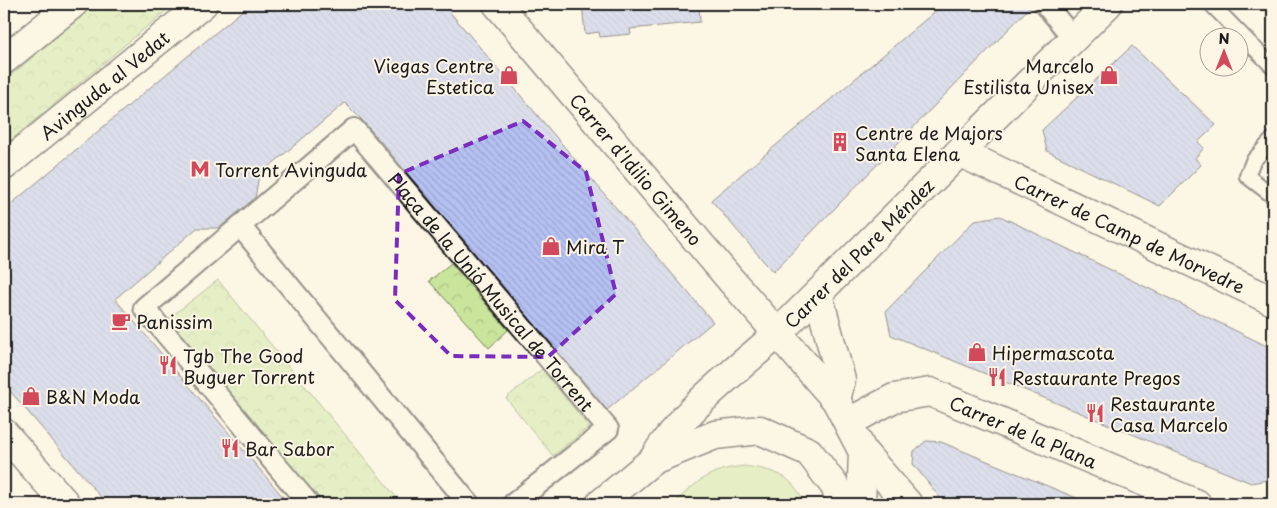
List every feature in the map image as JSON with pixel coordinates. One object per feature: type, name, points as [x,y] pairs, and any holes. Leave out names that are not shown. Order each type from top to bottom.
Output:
[{"type":"street","points":[[4,60],[73,4]]},
{"type":"street","name":"Avinguda al Vedat","points":[[4,166],[203,4]]},
{"type":"street","name":"Carrer d'Idilio Gimeno","points":[[496,4],[843,411],[863,452]]},
{"type":"street","points":[[1044,4],[1073,38]]},
{"type":"street","name":"Carrer del Pare Méndez","points":[[653,460],[665,440],[683,419],[818,294],[1108,4]]},
{"type":"street","name":"Plaça de la Unió Musical de Torrent","points":[[309,504],[144,308],[354,129],[608,429],[513,504]]},
{"type":"street","name":"Carrer de Camp de Morvedre","points":[[959,152],[1273,301]]},
{"type":"street","points":[[240,226],[469,504]]},
{"type":"street","points":[[818,294],[841,380],[843,411]]},
{"type":"street","name":"Carrer de la Plana","points":[[843,411],[894,398],[930,392],[1197,504]]},
{"type":"street","name":"Carrer del Pare Méndez","points":[[600,504],[653,460],[715,435],[760,430],[809,452],[834,484],[843,504]]},
{"type":"street","points":[[4,433],[66,504]]},
{"type":"street","points":[[861,504],[863,452]]},
{"type":"street","points":[[863,452],[908,504]]},
{"type":"lane","points":[[1211,4],[1273,67]]},
{"type":"lane","points":[[1273,139],[1253,162],[1247,176],[1273,196]]},
{"type":"highlighted area","points":[[523,121],[586,172],[616,294],[548,357],[451,356],[395,300],[399,174]]},
{"type":"green space","points":[[96,4],[174,4],[4,146],[4,81]]},
{"type":"green space","points":[[451,263],[508,330],[489,348],[429,281]]},
{"type":"green space","points":[[218,280],[402,504],[309,504],[159,326]]},
{"type":"green space","points":[[542,369],[589,427],[553,456],[506,398]]},
{"type":"green space","points":[[744,466],[764,469],[781,475],[794,486],[804,504],[751,504],[736,499],[717,504],[673,504],[697,482],[713,473]]},
{"type":"building","points":[[250,4],[443,4],[713,322],[607,410],[363,121],[345,103],[259,175],[255,198],[219,228],[197,228],[115,299],[289,504],[107,504],[4,384],[4,210]]},
{"type":"building","points":[[582,4],[699,4],[700,22],[630,29],[631,34],[600,37],[599,32],[585,34]]},
{"type":"building","name":"Centre de Majors Santa Elena","points":[[944,4],[1033,4],[773,272],[711,200]]},
{"type":"building","points":[[1132,46],[1216,125],[1198,142],[1204,148],[1195,158],[1201,165],[1160,206],[1047,151],[1042,130]]},
{"type":"building","points":[[1000,216],[1273,349],[1273,479],[1251,483],[891,335],[886,311],[975,220]]},
{"type":"building","points":[[926,441],[941,442],[1091,504],[945,504],[913,464],[914,451]]},
{"type":"place","name":"Viegas Centre Estetica","points":[[509,75]]},
{"type":"place","name":"Marcelo Estilista Unisex","points":[[1109,75]]},
{"type":"place","name":"Centre de Majors Santa Elena","points":[[840,142]]},
{"type":"place","name":"Torrent Avinguda","points":[[200,169]]},
{"type":"place","name":"Mira T","points":[[551,246]]},
{"type":"place","name":"Panissim","points":[[121,321]]},
{"type":"place","name":"Hipermascota","points":[[977,352]]},
{"type":"place","name":"Tgb The Good Buguer Torrent","points":[[168,365]]},
{"type":"place","name":"Restaurante Pregos","points":[[997,377]]},
{"type":"place","name":"B&N Moda","points":[[31,396]]},
{"type":"place","name":"Restaurante Casa Marcelo","points":[[1095,413]]},
{"type":"place","name":"Bar Sabor","points":[[230,448]]}]
